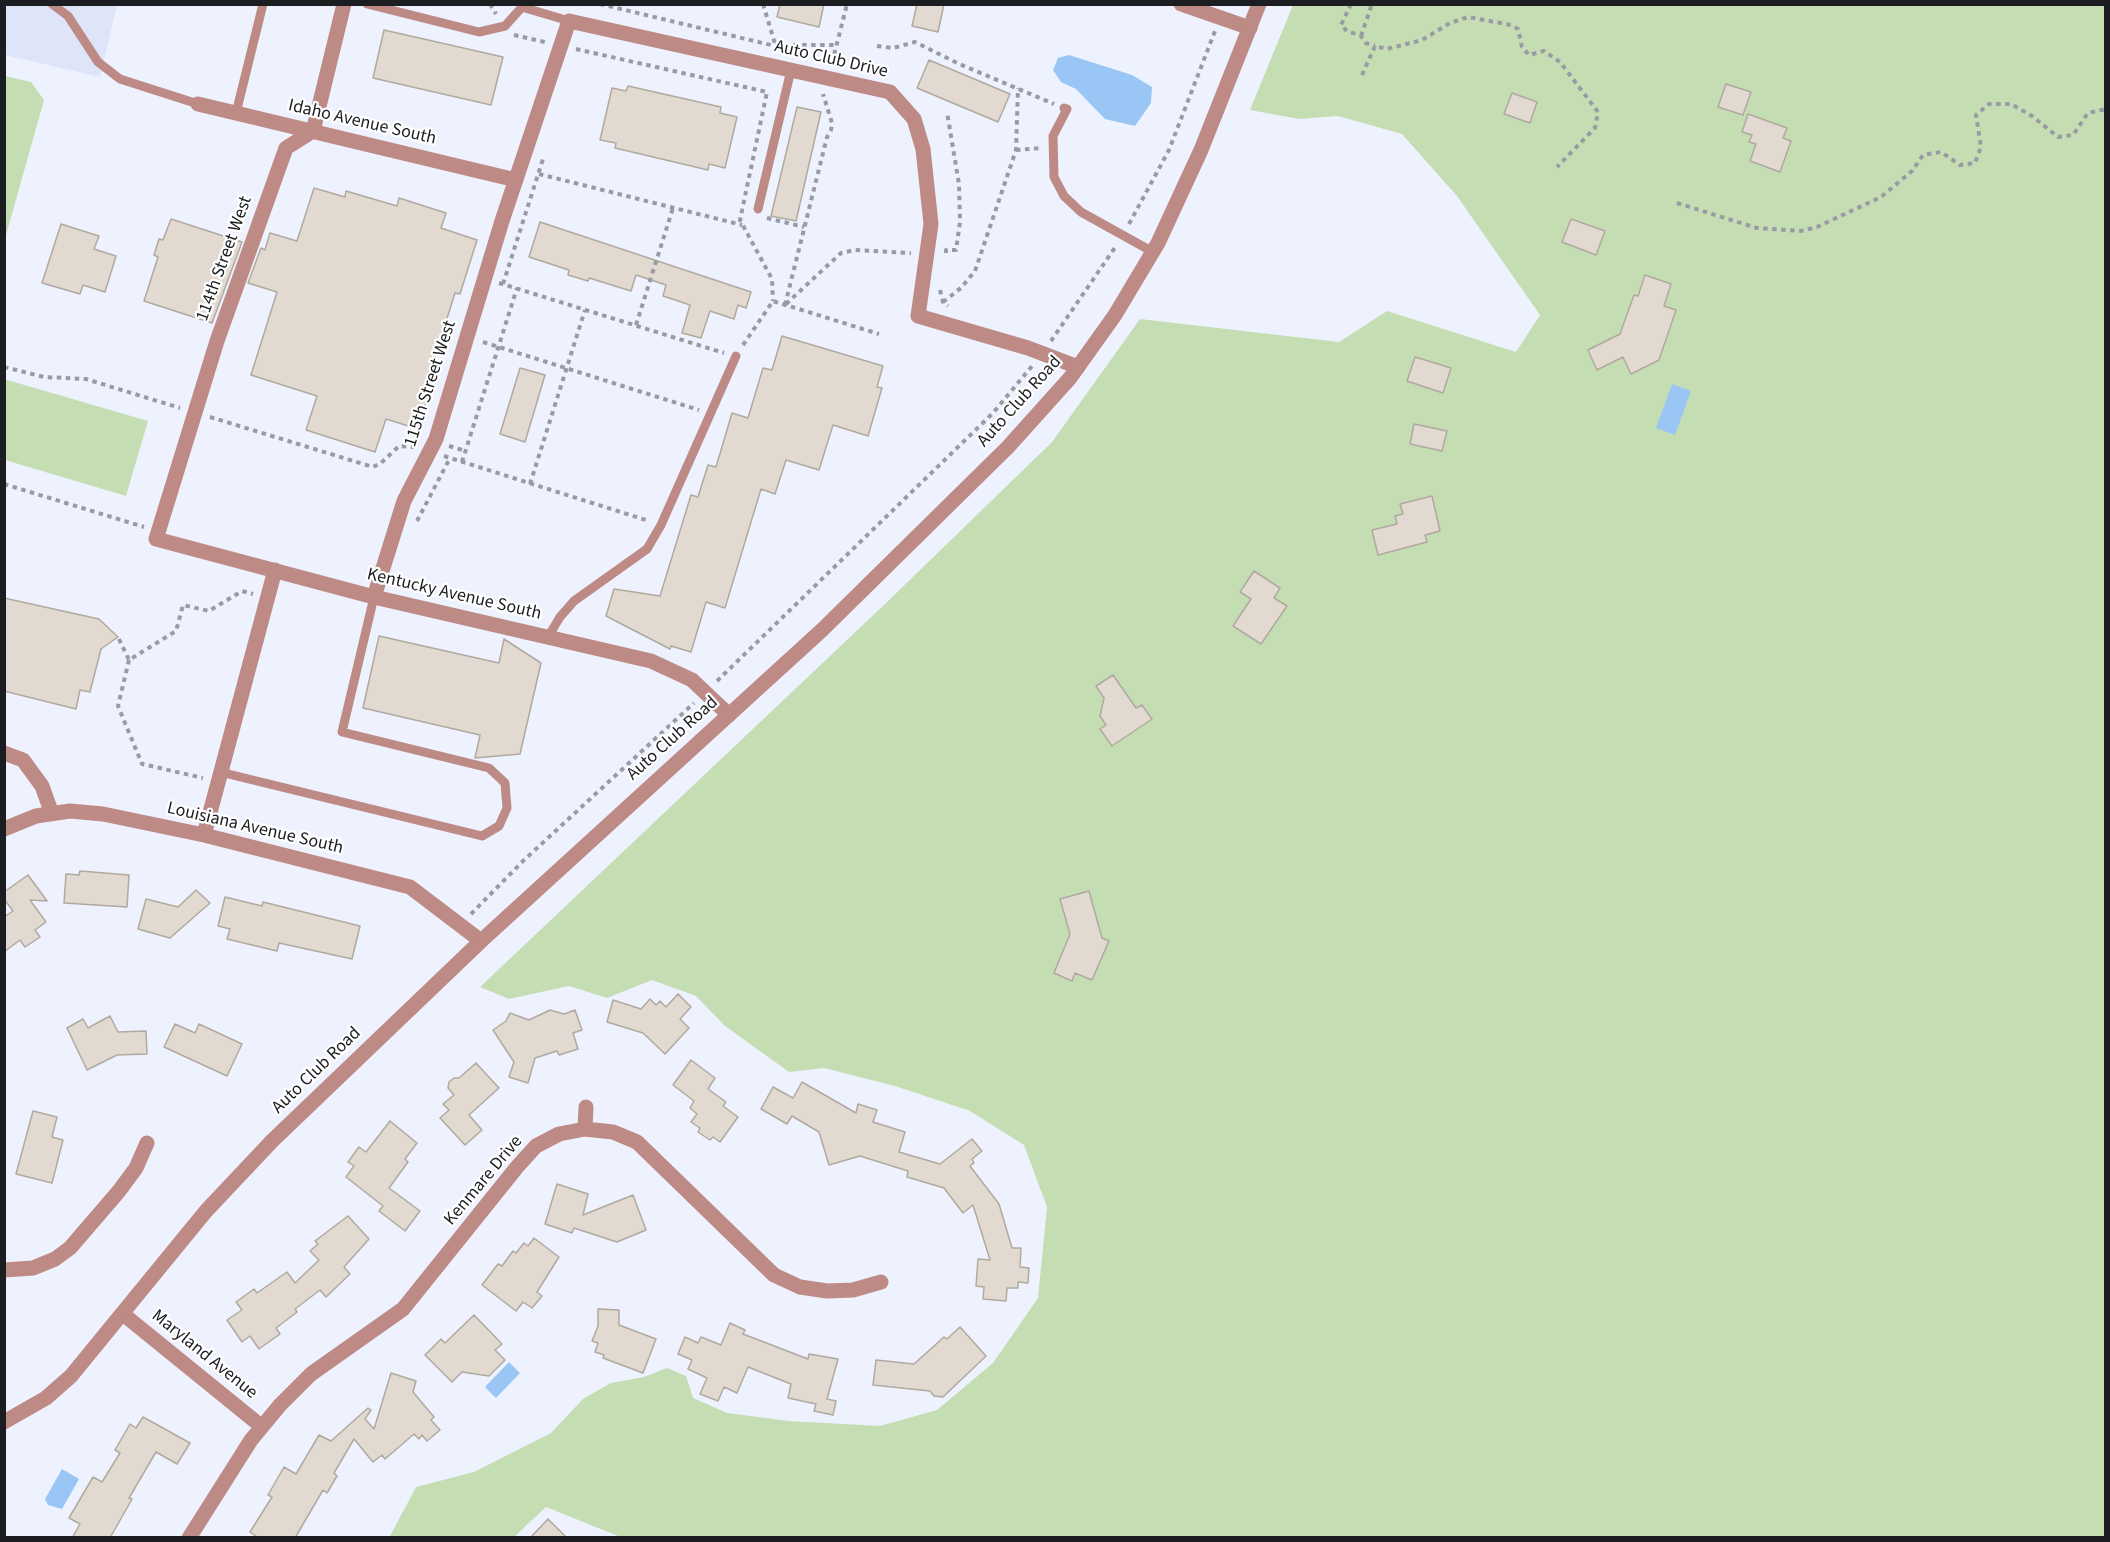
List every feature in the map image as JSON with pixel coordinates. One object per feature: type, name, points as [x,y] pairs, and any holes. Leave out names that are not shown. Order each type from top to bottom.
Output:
[{"type":"street","points":[[313,131],[344,4]]},
{"type":"street","points":[[1181,4],[1250,28]]},
{"type":"street","name":"Auto Club Road","points":[[4,1422],[46,1398],[71,1376],[206,1211],[250,1164],[481,941],[822,630],[1008,447],[1078,367],[1115,315],[1153,252],[1201,150],[1259,4]]},
{"type":"street","points":[[516,180],[569,21]]},
{"type":"street","name":"Auto Club Drive","points":[[569,21],[890,92],[914,119],[923,149],[931,224],[918,316],[1041,353],[1078,367]]},
{"type":"street","name":"Idaho Avenue South","points":[[198,104],[516,180]]},
{"type":"street","name":"114th Street West","points":[[157,535],[216,341],[286,148],[313,131]]},
{"type":"street","name":"115th Street West","points":[[374,597],[404,501],[431,452],[516,180]]},
{"type":"street","name":"Kentucky Avenue South","points":[[157,535],[374,597],[651,661],[692,680],[729,715]]},
{"type":"street","points":[[204,835],[275,570]]},
{"type":"street","points":[[4,753],[22,760],[42,786],[52,814]]},
{"type":"street","name":"Louisiana Avenue South","points":[[4,829],[36,816],[70,811],[103,814],[204,835],[410,887],[481,941]]},
{"type":"street","points":[[585,1129],[586,1107]]},
{"type":"street","name":"Kenmare Drive","points":[[189,1538],[261,1426],[311,1374],[403,1309],[536,1146],[559,1134],[585,1129],[613,1132],[637,1142],[774,1275],[800,1287],[827,1291],[854,1290],[881,1282]]},
{"type":"street","points":[[4,1270],[33,1268],[55,1259],[70,1248],[136,1168],[147,1143]]},
{"type":"street","name":"Maryland Avenue","points":[[123,1314],[261,1426]]},
{"type":"lane","points":[[52,4],[68,16],[98,62],[120,79],[198,104]]},
{"type":"lane","points":[[236,113],[263,4]]},
{"type":"lane","points":[[367,4],[479,32],[505,26],[522,6],[569,21]]},
{"type":"lane","points":[[758,209],[791,70]]},
{"type":"lane","points":[[1064,108],[1067,110],[1053,136],[1054,177],[1064,196],[1081,212],[1153,252]]},
{"type":"lane","points":[[548,637],[574,601],[647,549],[661,525],[736,356]]},
{"type":"lane","points":[[219,777],[482,836],[499,826],[507,808],[505,783],[489,768],[342,732],[374,597]]},
{"type":"path","points":[[481,293],[498,283],[736,356],[773,301],[772,279],[740,220],[767,92],[512,35],[490,4]]},
{"type":"path","points":[[600,4],[771,45],[837,45]]},
{"type":"path","points":[[785,305],[827,137],[831,130],[832,123],[821,90],[829,79],[847,4]]},
{"type":"path","points":[[1351,4],[1341,25],[1347,31],[1361,36],[1366,43],[1387,49],[1422,40],[1450,23],[1468,17],[1489,19],[1518,29],[1522,46],[1529,55],[1544,51],[1550,53],[1560,62],[1598,112],[1594,128],[1557,166]]},
{"type":"path","points":[[1361,36],[1372,4]]},
{"type":"path","points":[[459,924],[706,691],[993,413],[1052,340],[1123,235],[1169,150],[1220,18]]},
{"type":"path","points":[[877,46],[893,48],[915,42],[1064,108]]},
{"type":"path","points":[[1362,75],[1375,46]]},
{"type":"path","points":[[943,302],[961,288],[975,271],[1016,150],[1018,88]]},
{"type":"path","points":[[1677,203],[1757,228],[1801,231],[1817,227],[1881,197],[1912,171],[1923,155],[1941,152],[1960,165],[1975,163],[1981,147],[1976,116],[1989,104],[2011,104],[2032,116],[2058,137],[2073,135],[2088,113],[2106,109]]},
{"type":"path","points":[[945,260],[946,250],[956,250],[960,222],[959,184],[947,112]]},
{"type":"path","points":[[1016,150],[1055,147]]},
{"type":"path","points":[[539,174],[743,225]]},
{"type":"path","points":[[636,325],[673,208]]},
{"type":"path","points":[[758,209],[768,218],[804,227]]},
{"type":"path","points":[[785,305],[841,253],[855,250],[927,254]]},
{"type":"path","points":[[941,282],[939,292],[943,302],[952,309]]},
{"type":"path","points":[[462,462],[516,288]]},
{"type":"path","points":[[773,301],[879,334]]},
{"type":"path","points":[[530,484],[585,309]]},
{"type":"path","points":[[1040,337],[1052,340]]},
{"type":"path","points":[[438,347],[453,352],[484,342],[711,414]]},
{"type":"path","points":[[4,367],[44,377],[86,379],[373,467],[381,463],[399,446],[408,445],[661,525]]},
{"type":"path","points":[[415,526],[450,458]]},
{"type":"path","points":[[4,484],[157,535]]},
{"type":"path","points":[[129,660],[176,632],[183,605],[209,611],[242,591],[268,597]]},
{"type":"path","points":[[118,639],[129,660],[118,706],[142,765],[219,777]]},
{"type":"shaded area","points":[[5,5],[117,5],[100,77],[5,55]]},
{"type":"green space","points":[[1293,5],[2105,5],[2105,1537],[623,1538],[546,1507],[514,1537],[389,1538],[416,1487],[474,1472],[551,1433],[583,1399],[611,1383],[644,1377],[667,1368],[686,1376],[693,1398],[727,1413],[789,1421],[880,1426],[937,1410],[993,1363],[1038,1298],[1047,1207],[1024,1145],[970,1111],[895,1086],[824,1068],[789,1072],[725,1026],[696,996],[652,980],[607,998],[569,986],[509,999],[480,987],[885,604],[1052,442],[1140,319],[1339,342],[1387,311],[1516,352],[1540,315],[1457,196],[1402,134],[1338,116],[1299,119],[1250,110]]},
{"type":"green space","points":[[5,76],[31,82],[44,100],[5,239]]},
{"type":"green space","points":[[4,379],[148,421],[126,496],[5,460]]},
{"type":"water","points":[[1069,55],[1132,75],[1152,87],[1151,103],[1135,126],[1105,119],[1076,89],[1061,82],[1053,70],[1058,58]]},
{"type":"water","points":[[1672,384],[1691,391],[1675,435],[1656,428]]},
{"type":"water","points":[[509,1362],[520,1373],[496,1398],[485,1387]]},
{"type":"water","points":[[62,1469],[79,1479],[62,1509],[48,1505],[45,1499]]},
{"type":"building","points":[[780,4],[824,4],[819,27],[777,17]]},
{"type":"building","points":[[917,4],[944,4],[938,32],[912,26]]},
{"type":"building","points":[[384,30],[503,57],[491,105],[373,78]]},
{"type":"building","points":[[929,60],[1010,94],[998,122],[917,88]]},
{"type":"building","points":[[1726,84],[1751,92],[1743,115],[1718,107]]},
{"type":"building","points":[[628,86],[721,107],[720,113],[737,117],[725,168],[709,164],[708,170],[615,148],[616,143],[600,140],[612,88],[626,91]]},
{"type":"building","points":[[1512,93],[1537,102],[1530,123],[1504,114]]},
{"type":"building","points":[[797,107],[821,112],[796,221],[771,216]]},
{"type":"building","points":[[1748,114],[1787,128],[1783,138],[1791,141],[1780,172],[1750,161],[1756,144],[1749,142],[1752,135],[1742,132]]},
{"type":"building","points":[[314,188],[345,197],[346,191],[397,206],[399,198],[446,213],[441,228],[477,240],[460,294],[455,293],[434,360],[439,361],[418,429],[386,419],[375,452],[306,430],[317,396],[251,375],[277,292],[248,283],[261,248],[265,250],[270,233],[297,241]]},
{"type":"building","points":[[171,219],[242,242],[212,323],[144,301],[158,257],[154,255],[159,239],[163,240]]},
{"type":"building","points":[[1571,219],[1605,231],[1596,255],[1562,242]]},
{"type":"building","points":[[540,222],[751,292],[746,308],[738,305],[734,319],[710,311],[701,338],[682,333],[690,305],[663,296],[666,285],[636,275],[631,291],[589,278],[588,281],[568,275],[569,270],[529,257]]},
{"type":"building","points":[[61,224],[99,236],[94,249],[116,256],[105,292],[83,285],[80,294],[42,283]]},
{"type":"building","points":[[1645,275],[1671,284],[1664,306],[1676,310],[1659,360],[1631,374],[1623,357],[1597,370],[1588,350],[1620,334],[1634,295],[1638,296]]},
{"type":"building","points":[[782,336],[883,366],[877,387],[882,388],[868,436],[833,425],[819,470],[786,460],[775,494],[761,489],[725,608],[706,602],[691,652],[671,646],[670,649],[606,616],[614,589],[660,596],[691,495],[698,497],[708,465],[716,467],[732,413],[748,418],[763,368],[772,370]]},
{"type":"building","points":[[1415,357],[1451,368],[1443,393],[1407,381]]},
{"type":"building","points":[[520,368],[545,375],[525,442],[500,434]]},
{"type":"building","points":[[1414,424],[1447,431],[1442,451],[1410,444]]},
{"type":"building","points":[[1432,496],[1440,531],[1425,535],[1427,542],[1378,555],[1372,530],[1397,524],[1395,516],[1403,514],[1400,504]]},
{"type":"building","points":[[1254,571],[1280,588],[1274,598],[1287,606],[1261,644],[1233,626],[1251,599],[1240,592]]},
{"type":"building","points":[[4,598],[99,619],[118,637],[101,649],[90,692],[80,690],[76,709],[4,691]]},
{"type":"building","points":[[379,636],[499,663],[504,639],[541,663],[520,754],[475,758],[480,735],[363,708]]},
{"type":"building","points":[[1113,675],[1136,708],[1142,705],[1152,719],[1112,746],[1100,729],[1106,725],[1100,716],[1104,698],[1096,686]]},
{"type":"building","points":[[80,871],[129,875],[127,907],[64,903],[66,874],[79,875]]},
{"type":"building","points":[[28,875],[47,901],[30,900],[46,922],[35,930],[40,937],[25,947],[20,940],[4,952],[4,917],[13,911],[4,899],[4,892]]},
{"type":"building","points":[[196,890],[210,903],[170,938],[138,929],[146,899],[178,907]]},
{"type":"building","points":[[1089,891],[1102,938],[1109,941],[1092,980],[1075,973],[1072,981],[1054,973],[1070,934],[1060,899]]},
{"type":"building","points":[[225,897],[262,906],[263,902],[360,926],[352,959],[279,943],[277,951],[227,939],[230,929],[218,926]]},
{"type":"building","points":[[678,994],[691,1007],[680,1019],[689,1028],[665,1054],[643,1033],[607,1022],[613,1000],[641,1009],[650,999],[656,1005],[660,1001],[666,1007]]},
{"type":"building","points":[[550,1010],[564,1014],[575,1010],[582,1030],[573,1033],[578,1049],[559,1055],[557,1051],[535,1058],[528,1083],[509,1077],[514,1062],[493,1030],[506,1021],[510,1013],[529,1020]]},
{"type":"building","points":[[110,1016],[118,1032],[146,1031],[147,1054],[117,1055],[87,1070],[67,1028],[83,1019],[88,1028]]},
{"type":"building","points":[[175,1024],[195,1033],[199,1024],[242,1044],[227,1076],[164,1047]]},
{"type":"building","points":[[691,1060],[715,1078],[708,1089],[726,1102],[723,1106],[738,1117],[720,1142],[713,1137],[710,1140],[698,1132],[700,1128],[691,1122],[697,1114],[690,1108],[694,1101],[673,1085]]},
{"type":"building","points":[[476,1063],[499,1088],[469,1115],[482,1130],[465,1145],[440,1118],[449,1110],[443,1104],[454,1095],[448,1088],[449,1082],[454,1078],[459,1078]]},
{"type":"building","points":[[802,1082],[856,1113],[858,1104],[877,1110],[873,1122],[905,1132],[899,1152],[940,1164],[972,1139],[982,1151],[972,1159],[974,1163],[970,1166],[999,1204],[1012,1248],[1021,1248],[1020,1267],[1029,1268],[1028,1283],[1018,1282],[1018,1288],[1007,1288],[1006,1301],[983,1299],[984,1287],[976,1286],[978,1259],[990,1260],[973,1205],[963,1213],[944,1188],[907,1177],[908,1171],[860,1156],[829,1165],[819,1132],[792,1116],[787,1124],[761,1109],[773,1087],[793,1098]]},
{"type":"building","points":[[33,1111],[57,1117],[52,1137],[63,1140],[52,1183],[16,1174]]},
{"type":"building","points":[[390,1121],[417,1143],[405,1159],[408,1162],[389,1188],[420,1211],[405,1231],[379,1211],[383,1206],[346,1177],[354,1166],[348,1162],[359,1147],[366,1152]]},
{"type":"building","points":[[557,1184],[588,1194],[583,1215],[633,1195],[646,1230],[617,1242],[574,1228],[572,1233],[545,1224]]},
{"type":"building","points":[[348,1216],[369,1239],[344,1267],[350,1274],[326,1297],[320,1290],[295,1309],[297,1312],[276,1328],[280,1334],[259,1349],[250,1336],[242,1342],[227,1320],[242,1310],[236,1302],[254,1289],[257,1293],[287,1272],[295,1283],[319,1260],[310,1251],[318,1244],[315,1241]]},
{"type":"building","points":[[534,1238],[559,1257],[537,1292],[542,1296],[532,1308],[523,1302],[516,1311],[482,1285],[498,1264],[502,1266],[513,1251],[516,1253],[524,1243],[528,1246]]},
{"type":"building","points":[[598,1309],[619,1310],[619,1325],[656,1339],[643,1373],[603,1358],[604,1355],[595,1352],[598,1343],[592,1341],[598,1326]]},
{"type":"building","points":[[474,1315],[502,1344],[495,1350],[505,1360],[489,1376],[462,1372],[452,1382],[425,1355],[441,1339],[445,1343]]},
{"type":"building","points":[[730,1323],[745,1330],[743,1334],[808,1359],[809,1354],[838,1359],[827,1399],[836,1401],[833,1415],[814,1411],[816,1404],[788,1398],[791,1384],[748,1367],[737,1393],[724,1387],[718,1401],[700,1394],[707,1378],[688,1369],[692,1360],[678,1354],[685,1337],[698,1343],[701,1337],[721,1345]]},
{"type":"building","points":[[960,1327],[986,1356],[943,1397],[934,1396],[930,1391],[873,1385],[876,1360],[914,1364],[944,1337],[947,1339]]},
{"type":"building","points":[[391,1373],[416,1381],[413,1392],[434,1417],[431,1420],[440,1430],[427,1441],[422,1435],[419,1439],[414,1434],[385,1459],[382,1455],[373,1462],[354,1439],[334,1473],[337,1476],[327,1493],[323,1490],[295,1538],[259,1538],[250,1532],[272,1497],[268,1495],[284,1467],[296,1474],[319,1435],[331,1441],[368,1408],[371,1410],[365,1419],[374,1429]]},
{"type":"building","points":[[143,1417],[190,1443],[177,1464],[156,1452],[129,1498],[132,1499],[110,1538],[72,1538],[80,1524],[69,1518],[93,1477],[102,1482],[120,1453],[115,1450],[130,1424],[136,1428]]},
{"type":"building","points":[[548,1519],[567,1538],[530,1538]]}]
